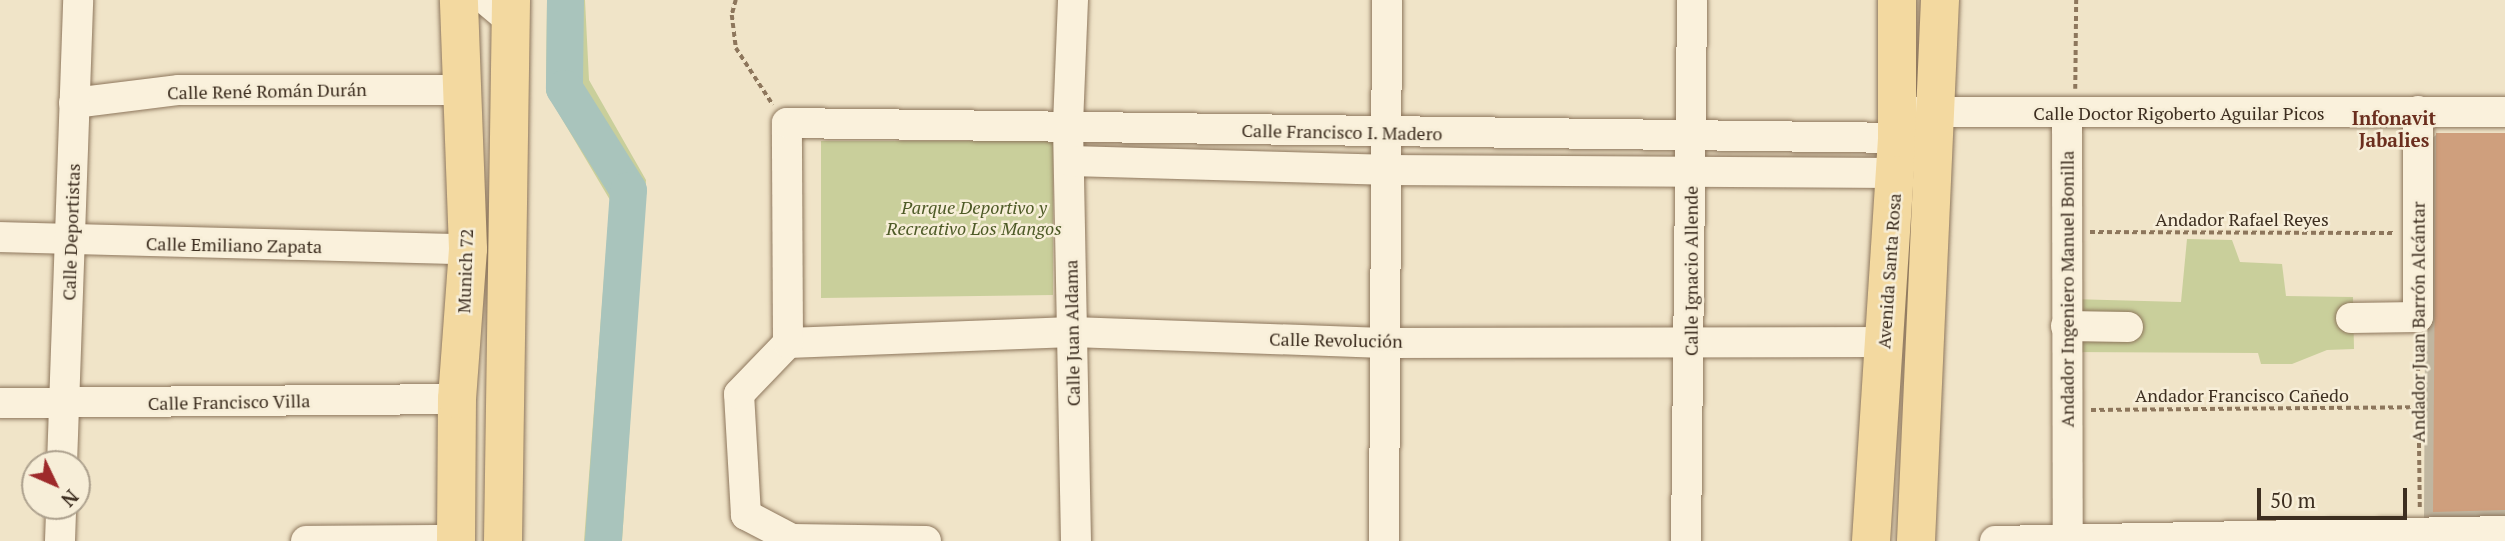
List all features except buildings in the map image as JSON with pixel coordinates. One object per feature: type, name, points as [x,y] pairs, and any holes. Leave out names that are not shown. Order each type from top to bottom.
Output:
[{"type":"main road","name":"Munich 72","points":[[456,540],[457,399],[468,249],[460,90],[459,0]]},
{"type":"main road","name":"Avenida Santa Rosa","points":[[1871,541],[1896,141],[1896,0]]},
{"type":"main road","points":[[1916,541],[1938,113],[1940,0]]},
{"type":"main road","points":[[503,7],[503,541]]},
{"type":"street","name":"Calle Deportistas","points":[[62,450],[78,0]]},
{"type":"street","name":"Calle Juan Aldama","points":[[1073,0],[1068,125],[1076,541]]},
{"type":"street","points":[[1384,541],[1387,0]]},
{"type":"street","name":"Calle Ignacio Allende","points":[[1686,541],[1691,340],[1692,0]]},
{"type":"street","name":"Calle René Román Durán","points":[[74,103],[179,90],[460,90]]},
{"type":"street","name":"Andador Juan Barrón Alcántar","points":[[2418,111],[2418,317]]},
{"type":"street","name":"Calle Doctor Rigoberto Aguilar Picos","points":[[1896,141],[1938,113],[2505,112]]},
{"type":"street","name":"Andador Ingeniero Manuel Bonilla","points":[[2067,114],[2067,538]]},
{"type":"street","name":"Calle Francisco I. Madero","points":[[787,123],[1068,125],[1385,134],[1693,134],[1896,141]]},
{"type":"street","points":[[787,123],[788,343],[739,394],[746,515],[792,539],[926,541]]},
{"type":"street","name":"Calle Francisco I. Madero","points":[[1070,161],[1384,170],[1692,170],[1896,141]]},
{"type":"street","name":"Calle Emiliano Zapata","points":[[0,237],[71,243],[468,249]]},
{"type":"street","points":[[2351,318],[2418,317]]},
{"type":"street","points":[[2066,326],[2128,327]]},
{"type":"street","name":"Calle Revolución","points":[[788,343],[1072,332],[1384,343],[1691,340],[1885,342]]},
{"type":"street","name":"Calle Francisco Villa","points":[[0,403],[457,399]]},
{"type":"street","points":[[60,541],[61,520]]},
{"type":"street","points":[[1995,541],[2505,531]]},
{"type":"street","points":[[306,541],[456,540]]},
{"type":"path","points":[[736,0],[732,15],[736,48],[747,71],[787,123]]},
{"type":"path","points":[[2067,114],[2075,102],[2076,0]]},
{"type":"path","name":"Andador Rafael Reyes","points":[[2067,231],[2417,233]]},
{"type":"path","name":"Andador Juan Barrón Alcántar","points":[[2418,317],[2421,532]]},
{"type":"path","name":"Andador Francisco Cañedo","points":[[2066,410],[2418,407]]},
{"type":"green space","points":[[547,0],[585,0],[589,80],[646,180],[622,541],[584,541],[610,200],[546,92]]},
{"type":"green space","name":"Parque Deportivo y Recreativo Los Mangos","points":[[821,141],[1053,141],[1053,295],[821,298]]},
{"type":"green space","points":[[2187,239],[2232,240],[2240,262],[2282,264],[2286,296],[2353,297],[2354,349],[2327,350],[2292,364],[2261,364],[2258,353],[2069,352],[2070,299],[2181,302]]},
{"type":"waterway","points":[[565,0],[564,88],[628,190],[603,541]]},
{"type":"district","name":"Infonavit Jabalies","points":[[2394,129]]}]
